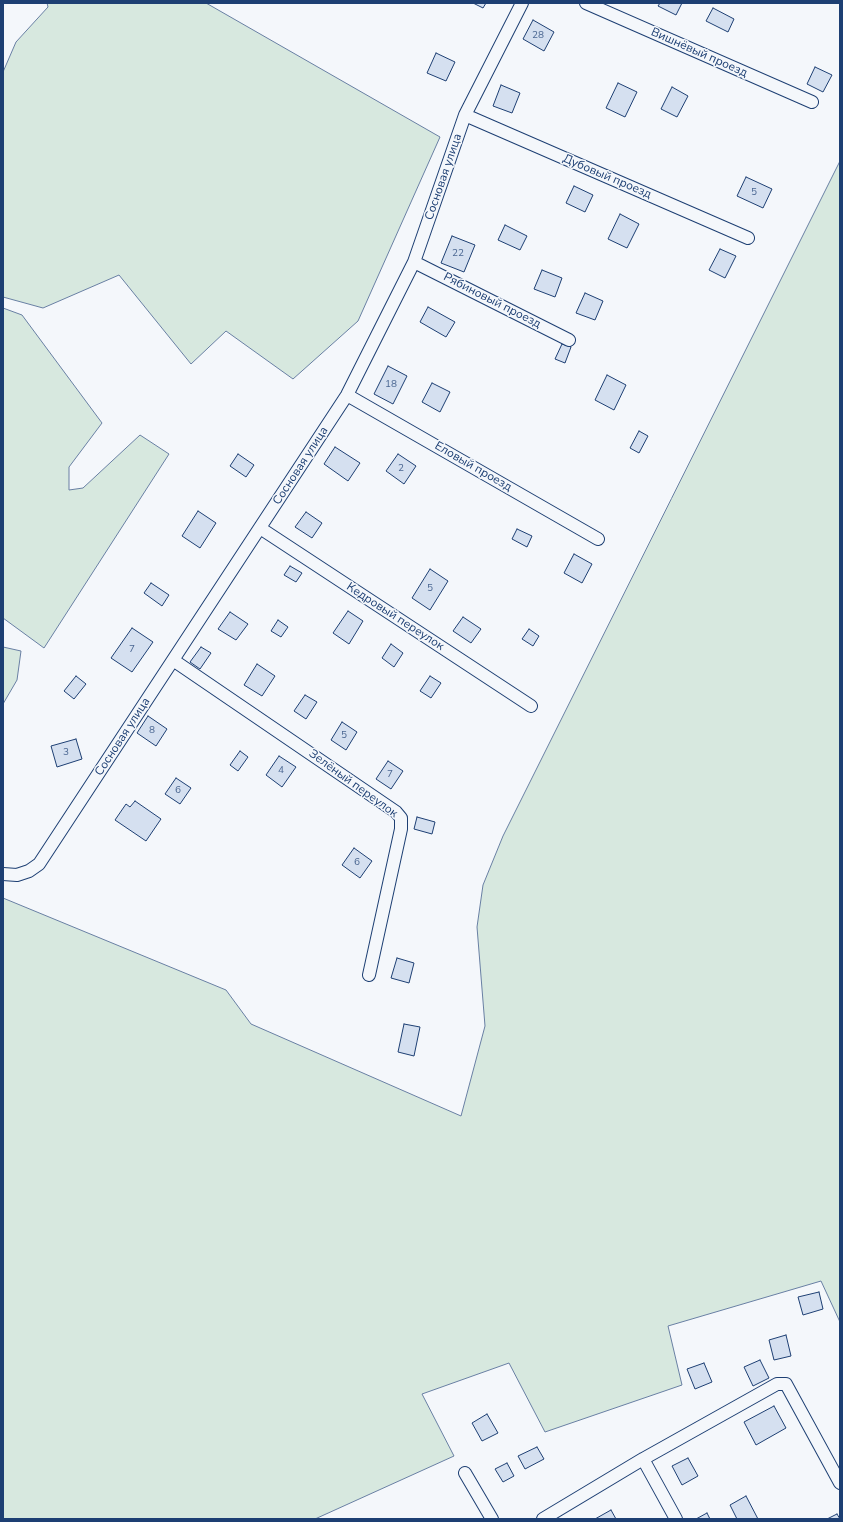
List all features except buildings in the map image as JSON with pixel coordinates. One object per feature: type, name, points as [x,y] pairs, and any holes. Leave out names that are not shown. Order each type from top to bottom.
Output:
[{"type":"street","name":"Сосновая улица","points":[[3,874],[17,875],[30,871],[39,864],[347,395],[414,262],[465,115],[522,3]]},
{"type":"street","name":"Вишнёвый проезд","points":[[586,3],[812,102]]},
{"type":"street","name":"Дубовый проезд","points":[[465,115],[748,238]]},
{"type":"street","name":"Рябиновый проезд","points":[[414,262],[570,340]]},
{"type":"street","name":"Еловый проезд","points":[[347,395],[598,539]]},
{"type":"street","name":"Кедровый переулок","points":[[260,528],[531,706]]},
{"type":"street","name":"Зелёный переулок","points":[[173,660],[396,812],[401,818],[401,829],[369,976]]},
{"type":"street","points":[[543,1519],[777,1384],[786,1384],[840,1483]]},
{"type":"street","points":[[643,1460],[676,1519]]},
{"type":"street","points":[[465,1473],[492,1519]]},
{"type":"shaded area","points":[[47,3],[206,3],[440,137],[358,321],[293,379],[226,331],[191,364],[119,275],[43,308],[3,297],[3,72],[16,42],[48,7]]},
{"type":"shaded area","points":[[840,161],[840,1322],[821,1281],[668,1326],[682,1385],[545,1432],[509,1363],[422,1394],[454,1456],[315,1519],[3,1519],[3,898],[226,990],[251,1024],[461,1116],[485,1026],[477,927],[483,885],[503,836]]},
{"type":"shaded area","points":[[3,308],[22,315],[102,423],[69,467],[69,490],[83,488],[140,435],[169,454],[44,648],[3,618]]},
{"type":"shaded area","points":[[3,647],[21,651],[17,680],[3,704]]}]
